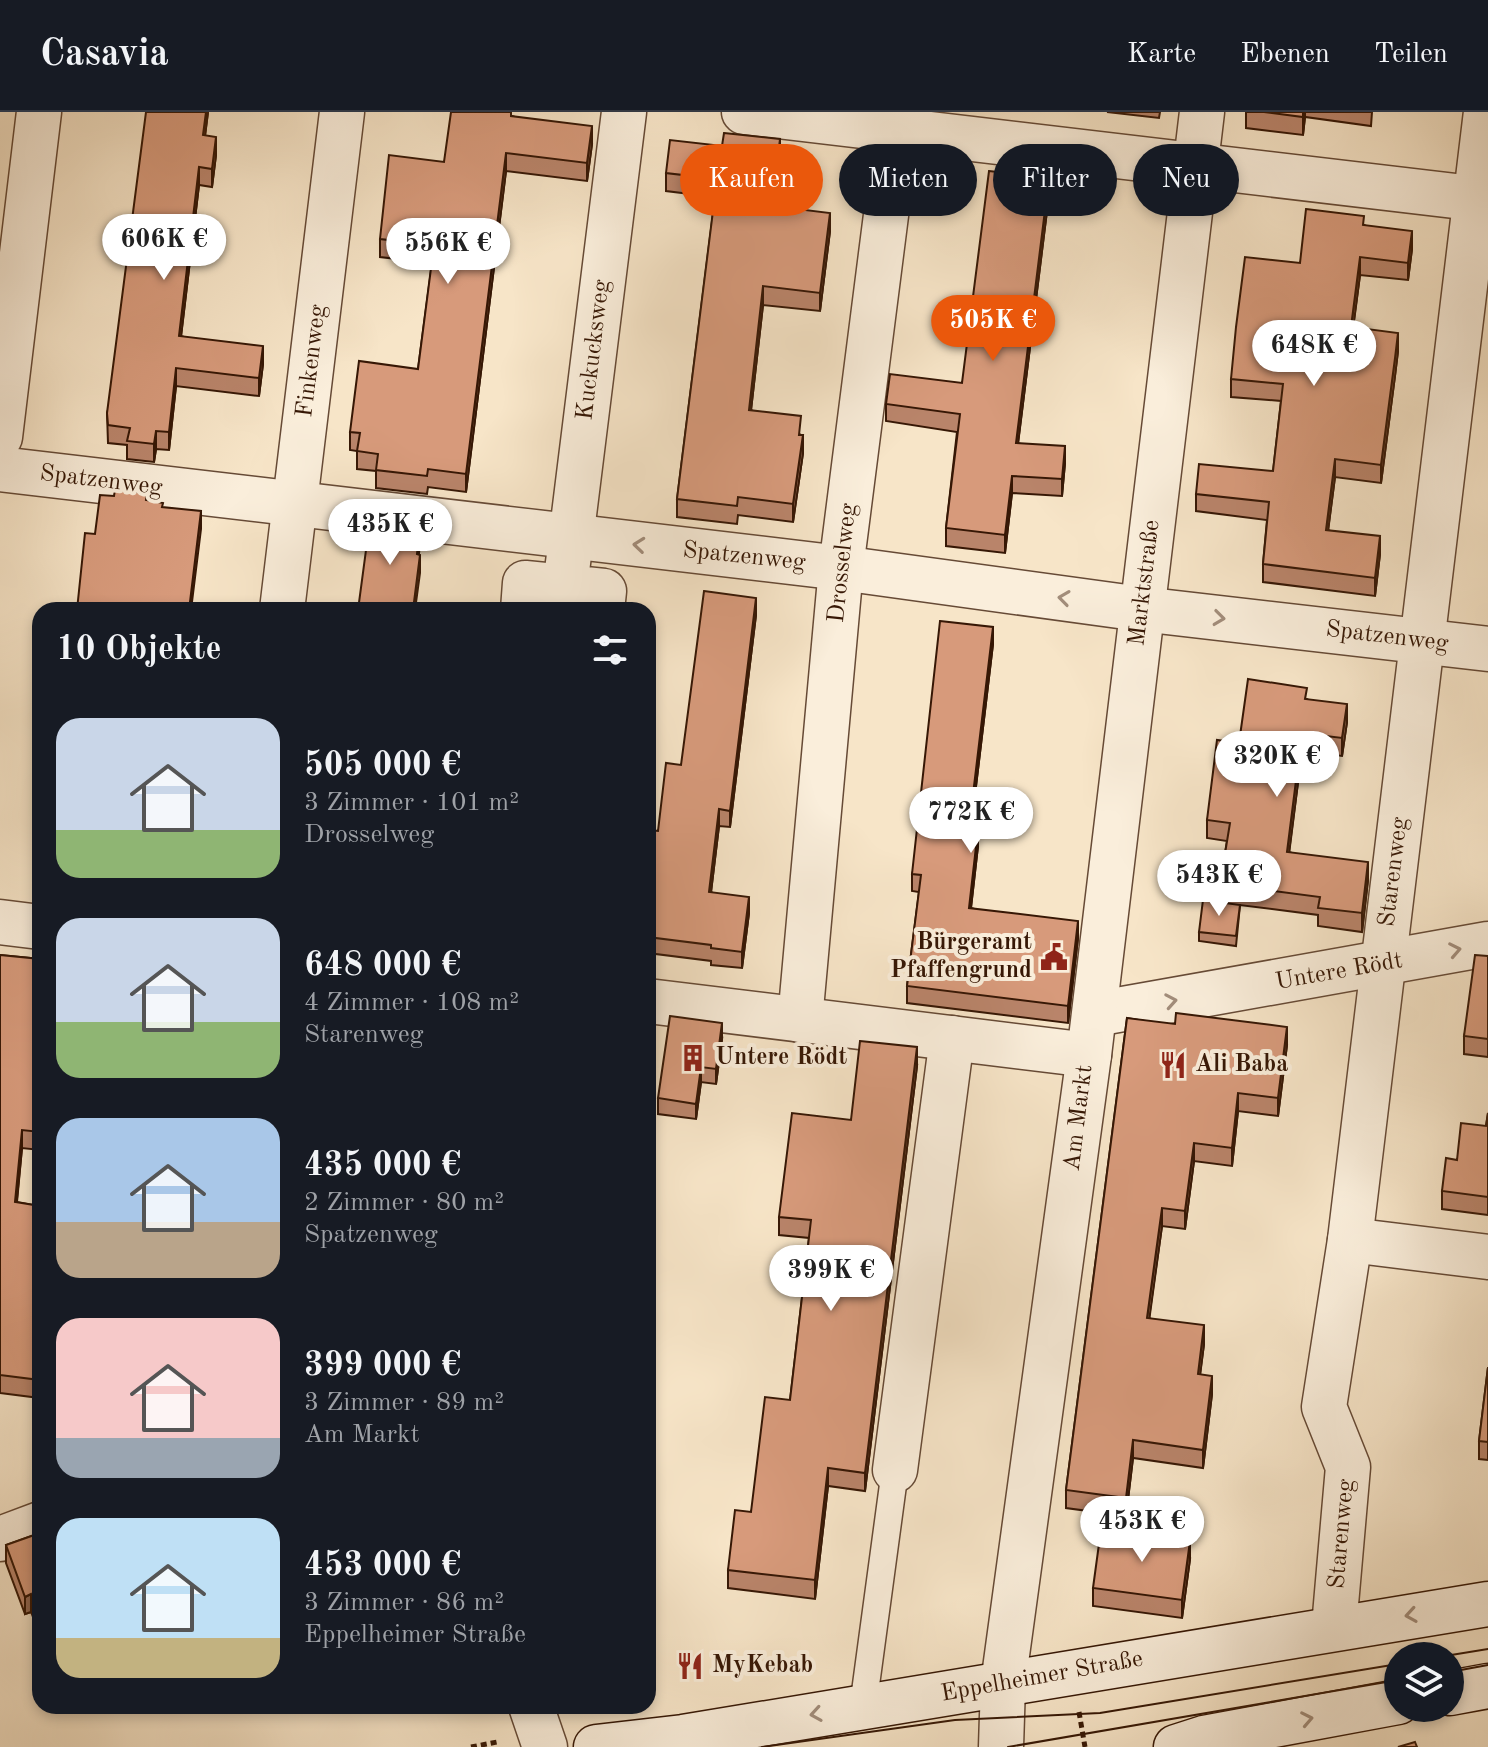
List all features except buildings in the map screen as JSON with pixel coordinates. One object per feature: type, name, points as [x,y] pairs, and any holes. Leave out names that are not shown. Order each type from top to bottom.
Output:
[{"type":"street","points":[[0,437],[39,112]]},
{"type":"street","name":"Finkenweg","points":[[283,602],[342,112]]},
{"type":"street","name":"Kuckucksweg","points":[[565,587],[624,112]]},
{"type":"street","points":[[744,112],[903,120],[1133,155]]},
{"type":"street","name":"Marktstraße","points":[[1198,144],[1202,112]]},
{"type":"street","name":"Starenweg","points":[[1334,1627],[1348,1467],[1324,1407],[1350,1240],[1422,641],[1482,199],[1486,112]]},
{"type":"street","name":"Drosselweg","points":[[800,1020],[841,568],[903,120]]},
{"type":"street","points":[[1239,170],[1482,199]]},
{"type":"street","name":"Marktstraße","points":[[1092,1035],[1189,216]]},
{"type":"street","name":"Spatzenweg","points":[[0,469],[841,568],[1141,609],[1488,649]]},
{"type":"street","points":[[524,602],[525,583],[604,591],[603,602]]},
{"type":"street","points":[[0,922],[32,926]]},
{"type":"street","name":"Untere Rödt","points":[[1092,1035],[1383,965],[1488,944]]},
{"type":"street","points":[[656,1002],[952,1038],[895,1470]]},
{"type":"street","name":"Am Markt","points":[[952,1038],[1092,1035],[1003,1684],[1001,1747]]},
{"type":"street","points":[[1350,1240],[1488,1257]]},
{"type":"street","points":[[0,1539],[32,1527]]},
{"type":"street","name":"Eppelheimer Straße","points":[[596,1747],[863,1707],[1488,1604]]},
{"type":"street","points":[[1464,1690],[1488,1686]]},
{"type":"street","points":[[1176,1747],[1204,1738],[1384,1705]]},
{"type":"street","points":[[534,1714],[545,1747]]},
{"type":"lane","points":[[863,1707],[895,1470]]},
{"type":"tram line","points":[[1464,1653],[1488,1649]]},
{"type":"tram line","points":[[1464,1669],[1488,1665]]},
{"type":"tram line","points":[[762,1747],[955,1720],[1100,1713],[1384,1666]]},
{"type":"tram line","points":[[1008,1747],[1384,1682]]},
{"type":"place","name":"Bürgeramt Pfaffengrund","points":[[1054,957]]},
{"type":"place","name":"Untere Rödt","points":[[693,1058]]},
{"type":"place","name":"Ali Baba","points":[[1173,1065]]},
{"type":"place","name":"MyKebab","points":[[690,1666]]}]
